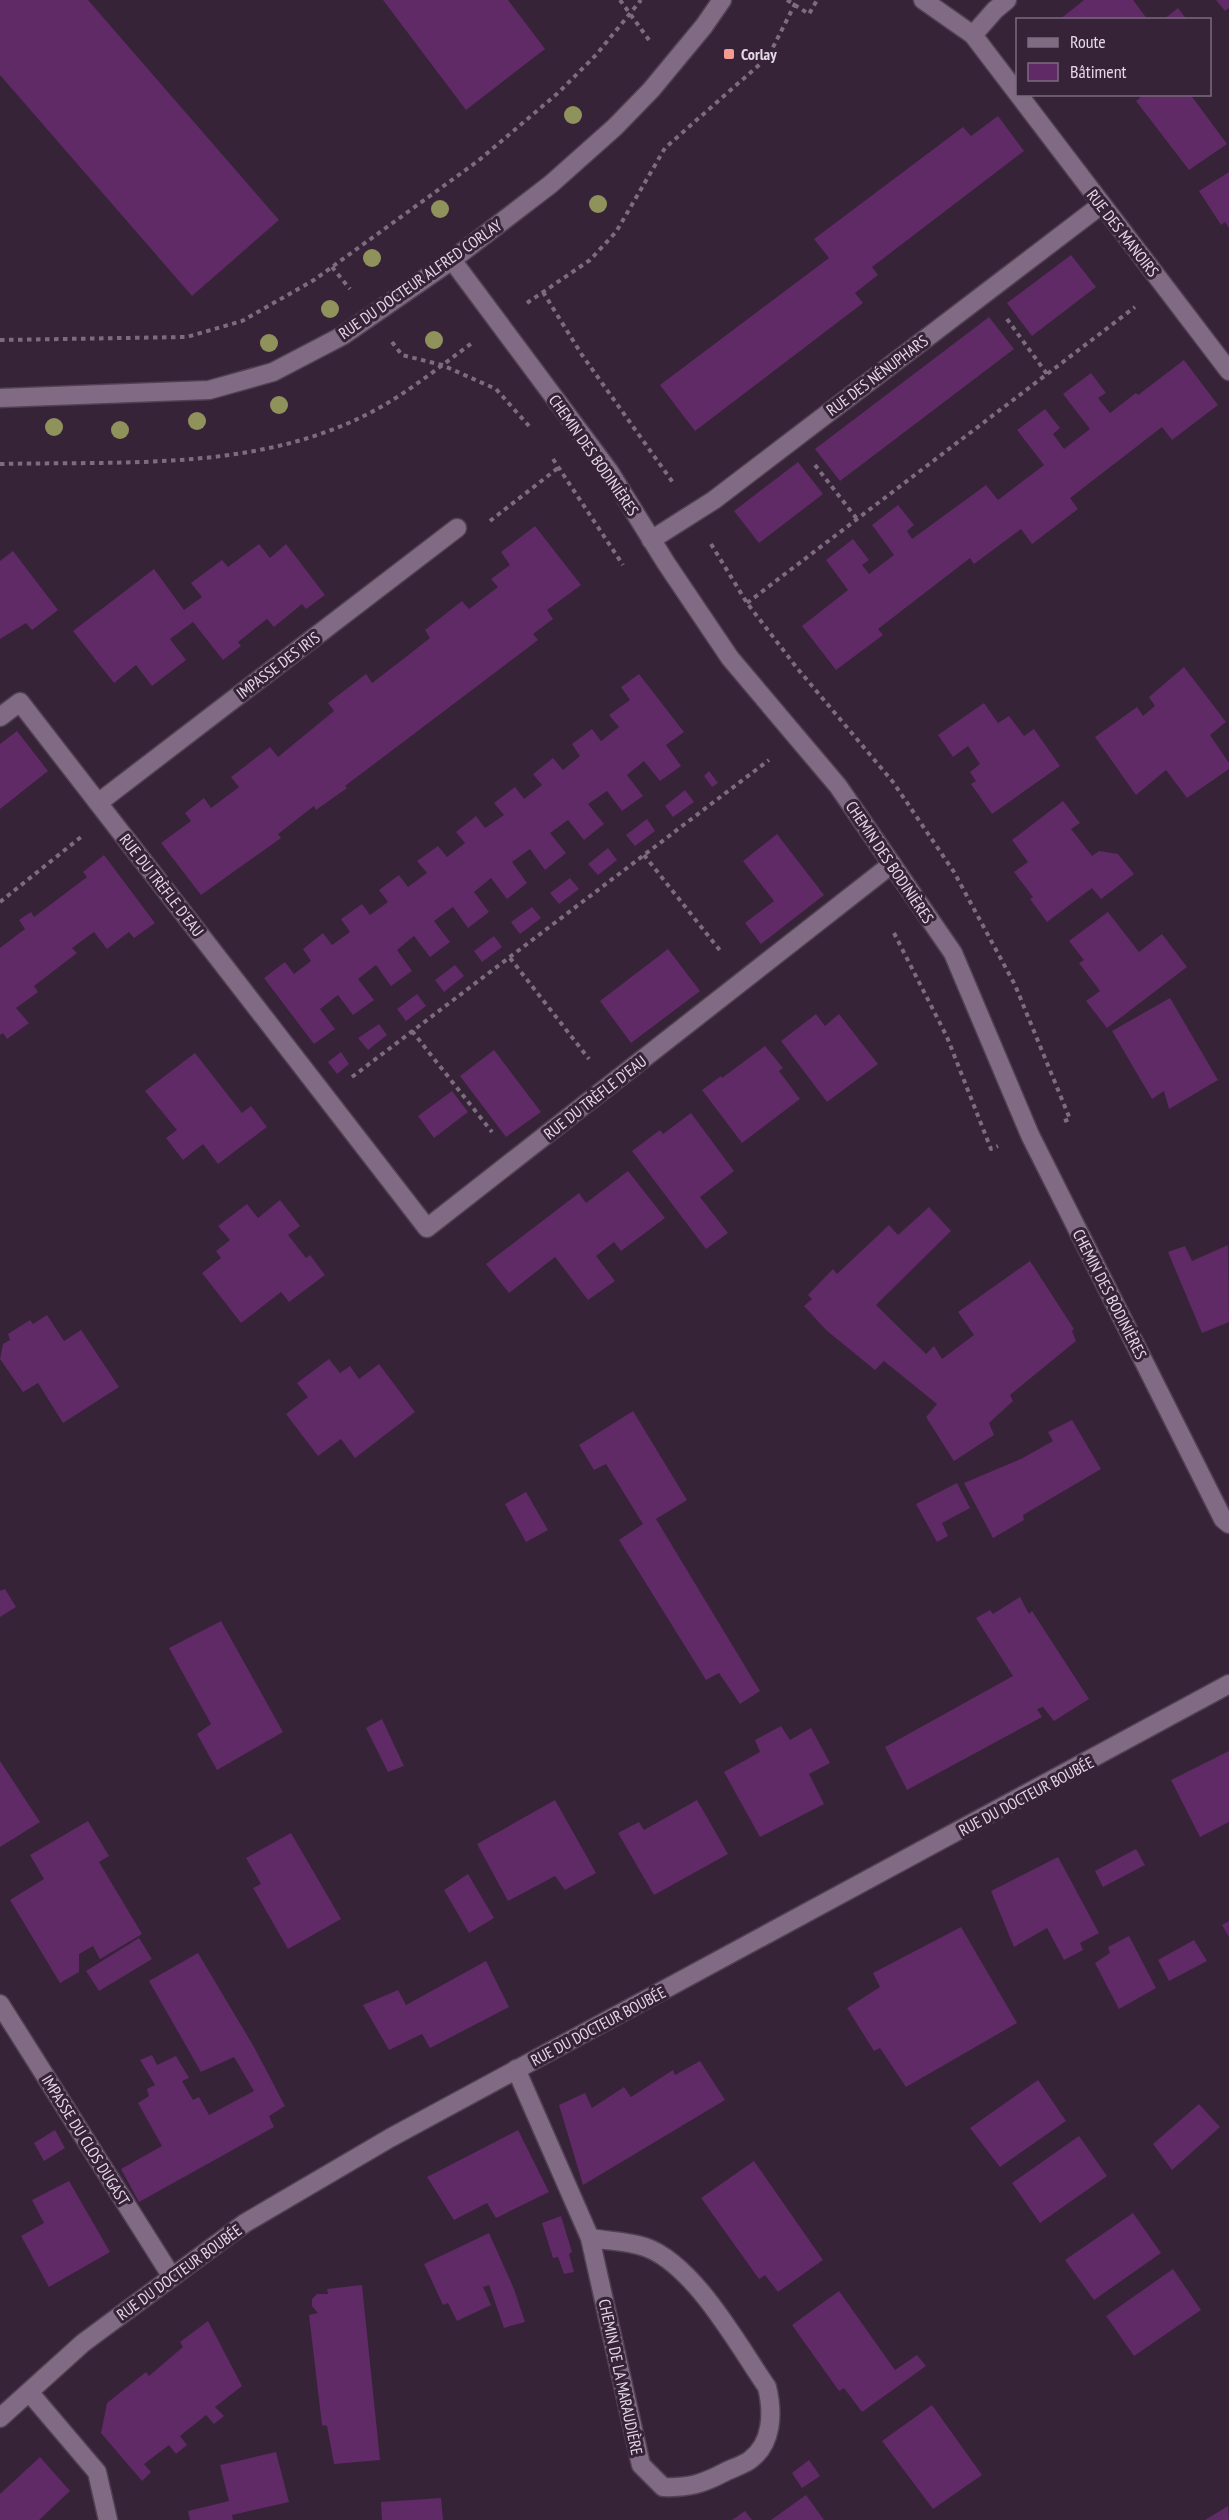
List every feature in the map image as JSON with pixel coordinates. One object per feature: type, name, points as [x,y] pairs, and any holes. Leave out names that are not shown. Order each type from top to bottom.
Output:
[{"type":"street","name":"RUE DU DOCTEUR ALFRED CORLAY","points":[[0,398],[209,390],[273,372],[342,336],[452,260],[567,170],[615,127],[704,26],[722,0]]},
{"type":"street","name":"RUE DES MANOIRS","points":[[923,0],[973,35],[1016,91]]},
{"type":"street","points":[[973,35],[1007,0]]},
{"type":"street","name":"RUE DES MANOIRS","points":[[1019,96],[1229,371]]},
{"type":"street","name":"RUE DES NÉNUPHARS","points":[[651,540],[694,512],[795,437],[1101,205]]},
{"type":"street","name":"CHEMIN DES BODINIÈRES","points":[[452,260],[609,471],[651,540],[730,658],[838,786],[952,953],[1030,1135],[1223,1519],[1229,1524]]},
{"type":"street","name":"IMPASSE DES IRIS","points":[[103,809],[457,528]]},
{"type":"street","name":"RUE DU TRÈFLE D'EAU","points":[[0,717],[20,702],[428,1228],[892,864]]},
{"type":"street","name":"RUE DU DOCTEUR BOUBÉE","points":[[0,2418],[83,2343],[245,2223],[390,2138],[1229,1684]]},
{"type":"street","name":"IMPASSE DU CLOS DUGAST","points":[[0,2004],[172,2277]]},
{"type":"street","name":"CHEMIN DE LA MARAUDIÈRE","points":[[516,2069],[590,2238],[641,2465],[663,2487],[688,2488],[750,2460],[763,2446],[770,2424],[771,2404],[767,2387],[698,2288],[667,2258],[645,2247],[590,2238]]},
{"type":"street","points":[[29,2392],[97,2472],[108,2520]]},
{"type":"path","points":[[620,0],[629,15],[670,66]]},
{"type":"path","points":[[0,340],[187,337],[242,321],[314,280],[478,161],[558,93],[596,55],[641,0]]},
{"type":"path","points":[[787,0],[809,14],[817,0]]},
{"type":"path","points":[[332,267],[402,355],[442,365],[496,389],[532,431]]},
{"type":"path","points":[[747,603],[1163,285]]},
{"type":"path","points":[[543,291],[582,355],[694,512],[747,603],[797,668],[893,782],[954,872],[1015,985],[1070,1119],[991,1149],[946,1037],[920,981],[891,929],[863,888]]},
{"type":"path","points":[[987,292],[1047,374]]},
{"type":"path","points":[[795,437],[857,519]]},
{"type":"path","points":[[552,458],[627,572]]},
{"type":"path","points":[[457,528],[472,535],[558,468]]},
{"type":"path","points":[[762,751],[777,769]]},
{"type":"path","points":[[326,1097],[769,760]]},
{"type":"path","points":[[0,902],[103,809]]},
{"type":"path","points":[[644,855],[745,981]]},
{"type":"path","points":[[510,958],[610,1086]]},
{"type":"path","points":[[412,1031],[514,1160]]},
{"type":"building","points":[[0,0],[88,0],[279,220],[192,296],[0,75]]},
{"type":"building","points":[[383,0],[508,0],[545,49],[466,110]]},
{"type":"building","points":[[1084,0],[1133,0],[1146,18],[1062,18]]},
{"type":"building","points":[[1216,0],[1229,0],[1229,8],[1225,11]]},
{"type":"building","points":[[1178,8],[1186,18],[1166,18]]},
{"type":"building","points":[[1142,96],[1191,96],[1227,144],[1189,170],[1136,101]]},
{"type":"building","points":[[998,116],[1024,151],[872,267],[878,275],[855,293],[863,303],[695,431],[660,385],[829,258],[814,239],[963,127],[971,136]]},
{"type":"building","points":[[1229,172],[1229,228],[1225,222],[1221,225],[1199,191]]},
{"type":"building","points":[[1071,255],[1096,287],[1032,336],[1007,303]]},
{"type":"building","points":[[989,317],[1014,349],[840,481],[815,449]]},
{"type":"building","points":[[1184,360],[1218,405],[1172,440],[1162,427],[1070,498],[1078,509],[1032,544],[1021,529],[974,564],[970,558],[878,629],[883,635],[836,670],[802,626],[848,590],[826,560],[853,539],[869,560],[862,565],[869,574],[894,555],[872,525],[898,505],[914,525],[907,531],[912,539],[986,485],[998,500],[1044,465],[1017,430],[1045,409],[1060,428],[1053,434],[1064,449],[1090,429],[1063,394],[1091,373],[1106,393],[1098,398],[1110,413]]},
{"type":"building","points":[[798,462],[823,494],[759,543],[734,511]]},
{"type":"building","points":[[535,526],[581,585],[547,610],[553,619],[533,634],[538,640],[345,786],[347,788],[316,810],[314,806],[278,834],[281,838],[201,895],[161,843],[191,821],[185,813],[204,798],[211,808],[239,787],[231,777],[270,747],[278,757],[334,711],[328,703],[366,674],[372,683],[430,638],[425,630],[462,601],[469,609],[498,587],[491,579],[510,565],[501,552]]},
{"type":"building","points":[[259,544],[270,558],[286,544],[325,595],[306,609],[302,604],[274,627],[267,619],[238,642],[241,646],[223,660],[193,622],[170,639],[186,660],[152,686],[136,665],[114,683],[73,631],[154,569],[184,610],[202,597],[191,583],[222,560],[228,567]]},
{"type":"building","points":[[13,551],[58,610],[32,630],[26,623],[0,639],[0,561]]},
{"type":"building","points":[[1184,667],[1226,722],[1210,735],[1229,763],[1229,769],[1187,798],[1166,770],[1136,795],[1095,737],[1137,707],[1143,716],[1155,706],[1149,697]]},
{"type":"building","points":[[639,674],[684,732],[666,745],[681,766],[660,781],[644,761],[627,775],[643,796],[622,811],[607,791],[588,804],[604,824],[584,840],[568,820],[550,833],[566,853],[545,870],[530,849],[512,862],[527,883],[507,899],[491,878],[474,892],[489,912],[468,928],[453,907],[434,921],[450,942],[430,957],[414,936],[397,950],[412,971],[391,986],[376,965],[358,979],[374,1000],[353,1015],[338,995],[320,1009],[335,1029],[314,1044],[264,978],[285,962],[294,974],[311,961],[303,949],[323,933],[332,945],[350,932],[341,919],[362,904],[370,915],[388,902],[379,890],[399,875],[408,887],[427,873],[417,861],[438,846],[447,857],[465,843],[456,832],[476,816],[485,828],[504,815],[494,803],[515,787],[524,799],[542,785],[533,774],[553,758],[563,770],[580,756],[572,744],[592,729],[601,741],[619,727],[609,715],[630,700],[621,687]]},
{"type":"building","points":[[984,703],[998,723],[1009,716],[1024,736],[1034,729],[1060,766],[992,814],[971,784],[976,781],[970,772],[980,764],[968,746],[953,757],[938,735]]},
{"type":"building","points":[[17,731],[48,771],[0,809],[0,744]]},
{"type":"building","points":[[709,771],[718,783],[712,787],[704,776]]},
{"type":"building","points":[[685,790],[694,802],[673,817],[665,806]]},
{"type":"building","points":[[1063,801],[1080,823],[1071,829],[1092,856],[1099,851],[1118,854],[1134,874],[1101,899],[1092,888],[1047,922],[1030,899],[1033,897],[1014,872],[1028,862],[1012,840]]},
{"type":"building","points":[[647,819],[655,831],[635,846],[626,835]]},
{"type":"building","points":[[777,834],[824,895],[761,944],[745,923],[774,901],[743,861]]},
{"type":"building","points":[[608,848],[617,860],[598,875],[588,864]]},
{"type":"building","points":[[104,855],[155,923],[134,938],[129,932],[107,949],[94,932],[72,948],[77,953],[34,986],[38,992],[16,1008],[29,1023],[7,1039],[3,1033],[0,1035],[0,948],[25,929],[19,920],[31,912],[34,917],[87,877],[83,872]]},
{"type":"building","points":[[570,878],[579,889],[559,904],[550,893]]},
{"type":"building","points":[[532,907],[541,918],[520,934],[511,922]]},
{"type":"building","points":[[1108,912],[1139,952],[1162,934],[1187,967],[1107,1028],[1086,1001],[1100,991],[1079,963],[1084,960],[1069,941]]},
{"type":"building","points":[[494,936],[502,947],[482,962],[474,951]]},
{"type":"building","points":[[668,949],[700,991],[631,1043],[600,1001]]},
{"type":"building","points":[[455,965],[464,976],[444,992],[435,980]]},
{"type":"building","points":[[417,994],[426,1006],[406,1021],[397,1009]]},
{"type":"building","points":[[1170,998],[1218,1080],[1169,1109],[1164,1091],[1152,1099],[1112,1031]]},
{"type":"building","points":[[816,1014],[825,1026],[839,1014],[878,1064],[827,1102],[781,1041]]},
{"type":"building","points":[[379,1024],[387,1035],[368,1050],[358,1038]]},
{"type":"building","points":[[765,1046],[783,1068],[779,1071],[800,1099],[742,1143],[702,1090]]},
{"type":"building","points":[[494,1050],[541,1112],[506,1137],[460,1076]]},
{"type":"building","points":[[341,1052],[349,1064],[337,1074],[328,1062]]},
{"type":"building","points":[[195,1053],[242,1113],[251,1106],[267,1127],[218,1164],[203,1144],[183,1160],[166,1138],[177,1130],[145,1091]]},
{"type":"building","points":[[452,1091],[468,1112],[434,1138],[418,1116]]},
{"type":"building","points":[[691,1113],[734,1171],[700,1197],[728,1233],[706,1249],[632,1151],[660,1130],[663,1134]]},
{"type":"building","points":[[628,1171],[665,1218],[621,1251],[614,1242],[596,1256],[615,1281],[588,1300],[555,1257],[509,1293],[486,1264],[579,1193],[586,1203]]},
{"type":"building","points":[[280,1200],[300,1226],[288,1235],[306,1258],[310,1255],[325,1275],[289,1302],[281,1292],[241,1323],[202,1273],[221,1258],[216,1251],[230,1240],[218,1226],[247,1204],[258,1218]]},
{"type":"building","points":[[929,1207],[951,1231],[876,1305],[926,1354],[934,1346],[942,1359],[974,1335],[958,1312],[1030,1261],[1074,1329],[1072,1331],[1076,1341],[1010,1395],[1013,1401],[989,1423],[994,1435],[954,1461],[926,1417],[937,1404],[884,1361],[875,1370],[826,1330],[804,1306],[812,1299],[808,1295],[833,1269],[837,1274],[889,1225],[898,1235]]},
{"type":"building","points":[[1228,1245],[1229,1322],[1202,1333],[1168,1252],[1185,1246],[1192,1261]]},
{"type":"building","points":[[47,1315],[64,1341],[81,1330],[119,1387],[63,1423],[38,1383],[23,1392],[0,1359],[3,1344],[10,1340],[8,1334],[30,1320],[33,1324]]},
{"type":"building","points":[[329,1359],[340,1373],[350,1366],[359,1379],[379,1364],[415,1412],[355,1458],[341,1439],[318,1456],[286,1414],[308,1397],[297,1383]]},
{"type":"building","points":[[633,1411],[687,1500],[656,1519],[760,1691],[740,1704],[719,1673],[706,1680],[619,1540],[643,1524],[606,1464],[594,1470],[579,1445]]},
{"type":"building","points":[[1072,1420],[1101,1469],[1023,1515],[1024,1520],[993,1538],[964,1483],[1021,1459],[1053,1441],[1048,1432]]},
{"type":"building","points":[[957,1483],[970,1508],[942,1523],[948,1536],[937,1542],[916,1504]]},
{"type":"building","points":[[526,1492],[548,1530],[526,1542],[505,1504]]},
{"type":"building","points":[[5,1589],[16,1607],[0,1617],[0,1591]]},
{"type":"building","points":[[1020,1597],[1029,1614],[1032,1611],[1089,1699],[1054,1721],[1043,1707],[1037,1709],[1042,1717],[907,1790],[885,1747],[1013,1676],[976,1618],[990,1610],[993,1614]]},
{"type":"building","points":[[221,1621],[283,1732],[217,1770],[197,1734],[211,1724],[169,1648]]},
{"type":"building","points":[[382,1719],[404,1766],[388,1772],[366,1728]]},
{"type":"building","points":[[781,1726],[790,1740],[811,1728],[830,1763],[809,1774],[824,1804],[760,1837],[724,1772],[760,1752],[755,1740]]},
{"type":"building","points":[[1229,1751],[1229,1822],[1200,1837],[1171,1780]]},
{"type":"building","points":[[0,1761],[40,1822],[0,1847]]},
{"type":"building","points":[[555,1800],[596,1873],[565,1890],[555,1876],[508,1901],[477,1844]]},
{"type":"building","points":[[697,1800],[728,1854],[654,1895],[618,1833],[639,1822],[644,1830]]},
{"type":"building","points":[[88,1821],[109,1856],[99,1862],[142,1934],[100,1959],[93,1946],[79,1954],[79,1972],[60,1983],[10,1900],[44,1879],[30,1855]]},
{"type":"building","points":[[291,1833],[341,1919],[288,1949],[253,1888],[261,1884],[246,1858]]},
{"type":"building","points":[[1136,1849],[1145,1865],[1103,1887],[1095,1871]]},
{"type":"building","points":[[1058,1857],[1099,1933],[1080,1943],[1083,1950],[1064,1960],[1047,1928],[1014,1947],[991,1891]]},
{"type":"building","points":[[468,1874],[494,1918],[469,1933],[444,1890]]},
{"type":"building","points":[[1229,1921],[1229,1937],[1222,1925]]},
{"type":"building","points":[[961,1927],[1017,2023],[906,2087],[880,2048],[874,2051],[847,2008],[880,1987],[873,1973]]},
{"type":"building","points":[[1129,1936],[1156,1988],[1119,2009],[1095,1963],[1110,1953],[1108,1947]]},
{"type":"building","points":[[139,1938],[152,1959],[99,1991],[86,1971]]},
{"type":"building","points":[[1194,1940],[1207,1961],[1169,1981],[1158,1960]]},
{"type":"building","points":[[198,1953],[254,2047],[285,2106],[269,2116],[274,2127],[139,2202],[121,2169],[162,2146],[138,2103],[149,2096],[147,2089],[155,2085],[140,2060],[152,2055],[157,2065],[176,2056],[189,2078],[182,2081],[193,2100],[199,2097],[209,2115],[254,2091],[234,2057],[201,2072],[149,1981]]},
{"type":"building","points":[[486,1961],[509,2007],[430,2048],[422,2034],[389,2050],[363,2005],[398,1990],[406,2005]]},
{"type":"building","points":[[700,2061],[725,2100],[583,2185],[559,2105],[585,2093],[592,2108],[624,2087],[631,2097],[673,2070],[675,2075]]},
{"type":"building","points":[[1038,2080],[1066,2121],[1000,2167],[970,2128]]},
{"type":"building","points":[[1199,2104],[1220,2127],[1172,2170],[1153,2144]]},
{"type":"building","points":[[55,2130],[65,2148],[44,2161],[34,2143]]},
{"type":"building","points":[[518,2130],[549,2192],[496,2218],[487,2203],[454,2220],[427,2177]]},
{"type":"building","points":[[1079,2136],[1107,2176],[1040,2223],[1012,2183]]},
{"type":"building","points":[[754,2161],[823,2260],[778,2292],[765,2275],[759,2279],[701,2198]]},
{"type":"building","points":[[69,2181],[110,2252],[49,2287],[21,2236],[44,2223],[32,2200]]},
{"type":"building","points":[[1133,2213],[1161,2253],[1094,2300],[1065,2260]]},
{"type":"building","points":[[561,2216],[572,2252],[569,2254],[574,2272],[564,2274],[558,2257],[553,2258],[542,2223]]},
{"type":"building","points":[[489,2233],[514,2289],[525,2322],[504,2328],[489,2285],[483,2287],[491,2305],[457,2321],[448,2303],[443,2305],[424,2264]]},
{"type":"building","points":[[1173,2269],[1201,2310],[1134,2356],[1106,2316]]},
{"type":"building","points":[[362,2285],[380,2460],[334,2464],[327,2426],[322,2425],[309,2315],[318,2313],[312,2306],[312,2299],[317,2294],[328,2294],[327,2289]]},
{"type":"building","points":[[839,2291],[895,2370],[917,2355],[926,2366],[862,2412],[844,2388],[839,2391],[792,2325]]},
{"type":"building","points":[[208,2321],[242,2386],[215,2407],[224,2416],[214,2424],[206,2415],[180,2436],[187,2445],[176,2454],[169,2445],[144,2464],[151,2472],[142,2481],[101,2433],[107,2403],[146,2372],[149,2376],[183,2347],[180,2342]]},
{"type":"building","points":[[932,2405],[982,2475],[933,2509],[882,2441]]},
{"type":"building","points":[[276,2452],[289,2502],[232,2515],[233,2520],[190,2520],[188,2511],[229,2501],[220,2465]]},
{"type":"building","points":[[40,2457],[70,2491],[39,2520],[0,2520],[0,2494]]},
{"type":"building","points":[[809,2460],[820,2476],[802,2488],[792,2473]]},
{"type":"building","points":[[806,2495],[824,2520],[771,2520]]},
{"type":"building","points":[[441,2498],[443,2520],[382,2520],[381,2502]]},
{"type":"building","points":[[1228,2506],[1229,2520],[1205,2520]]},
{"type":"building","points":[[745,2511],[752,2520],[732,2520]]},
{"type":"place","name":"Corlay","points":[[729,54]]}]
